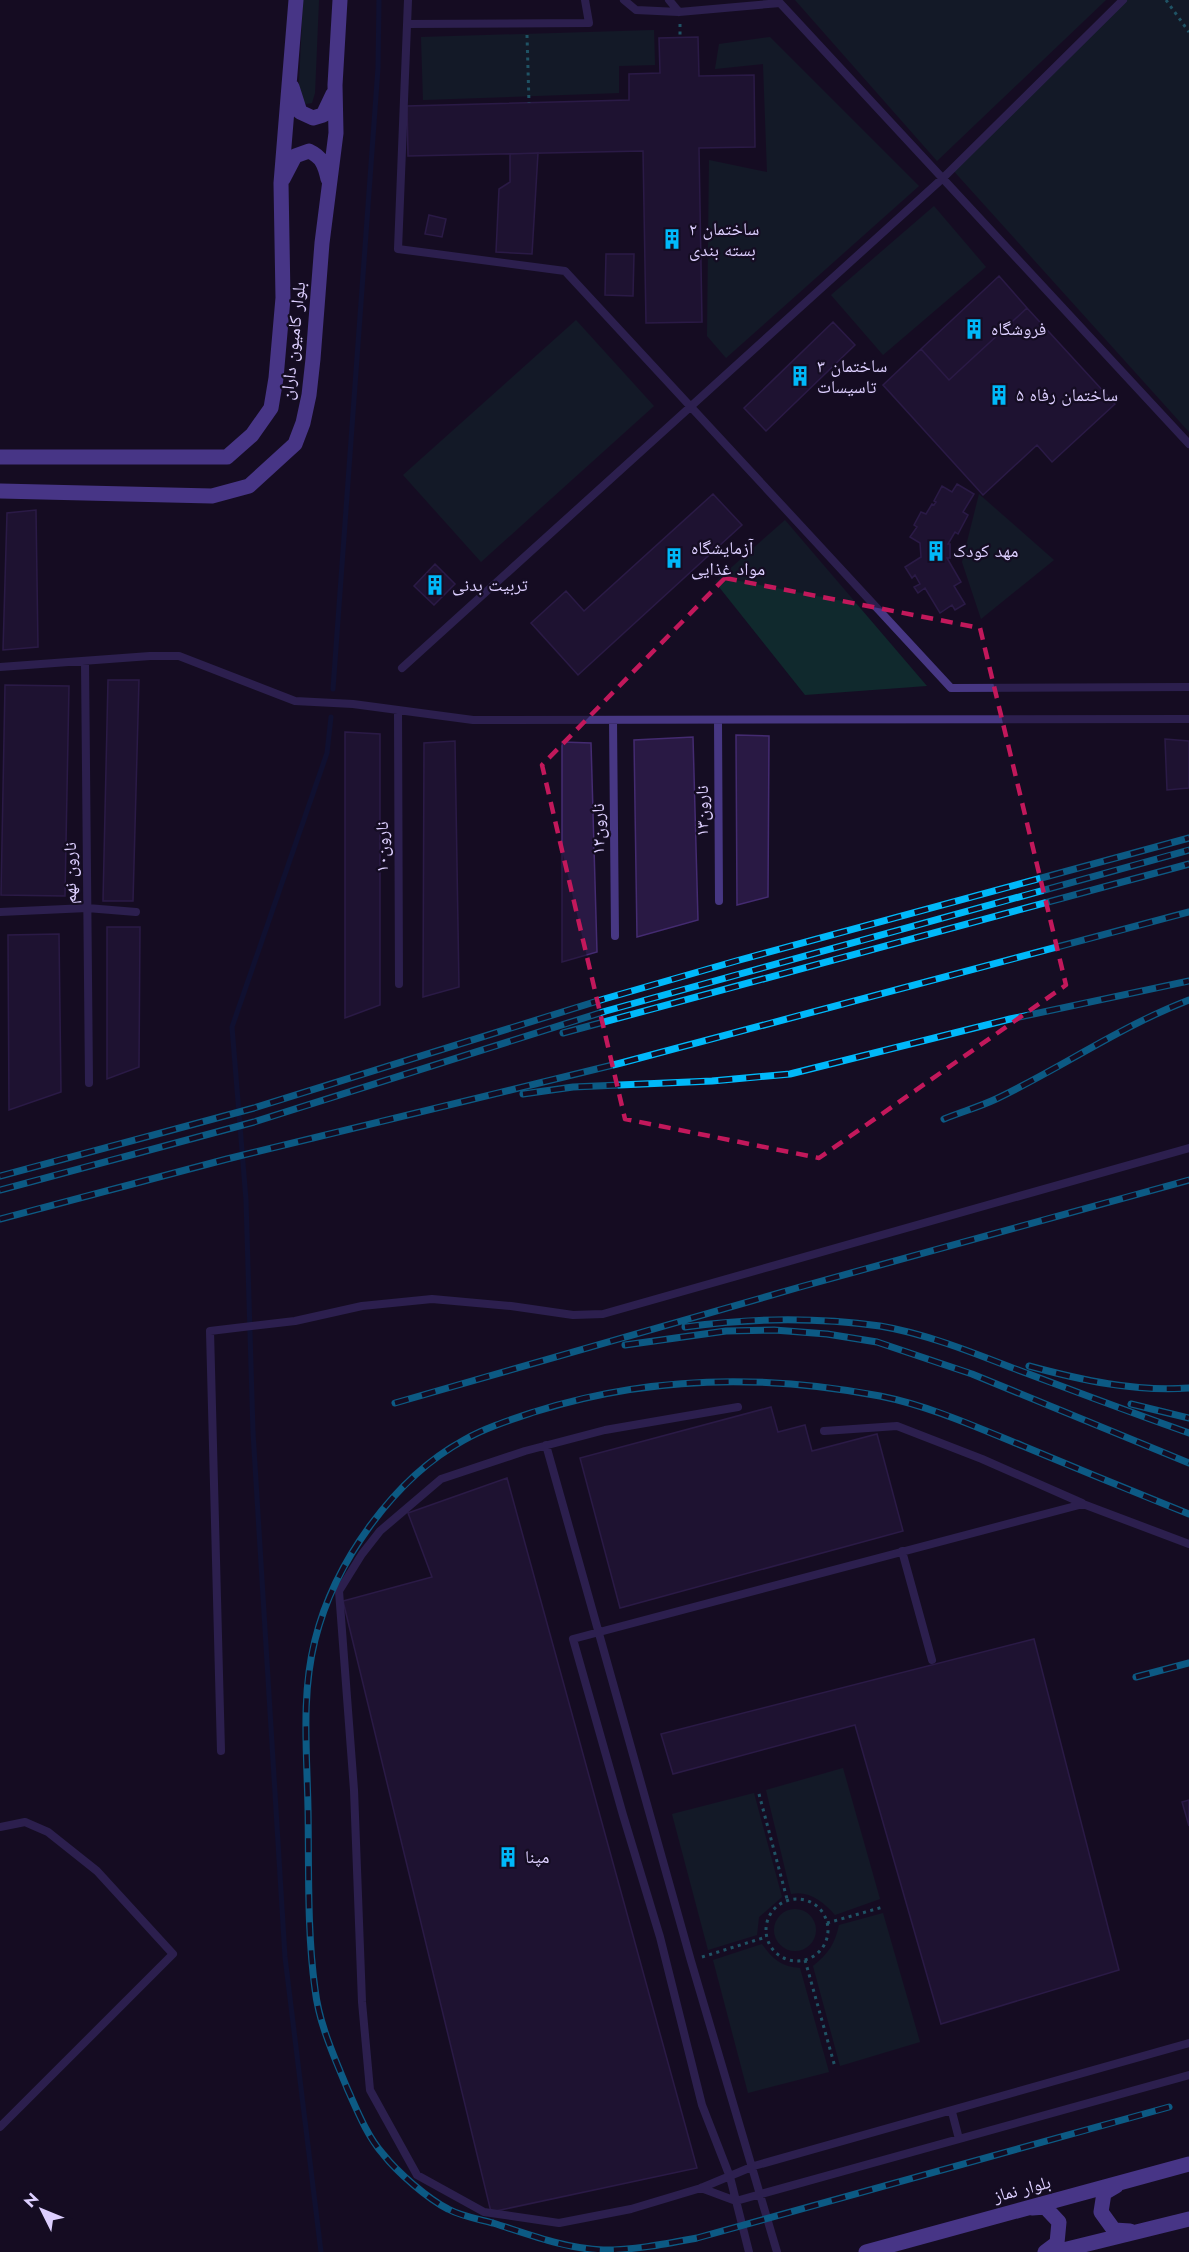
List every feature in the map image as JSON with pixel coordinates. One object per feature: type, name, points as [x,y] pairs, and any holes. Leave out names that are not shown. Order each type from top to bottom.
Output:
[{"type":"main road","name":"بلوار کامیون داران","points":[[0,457],[227,457],[252,435],[271,408],[283,298],[280,183],[296,0]]},
{"type":"main road","name":"بلوار کامیون داران","points":[[0,491],[212,496],[249,486],[295,444],[303,423],[309,395],[329,182],[336,133],[335,85],[340,0]]},
{"type":"main road","points":[[290,81],[300,112],[313,118],[323,115],[331,102],[335,85]]},
{"type":"main road","points":[[280,183],[295,156],[309,151],[318,155],[324,163],[329,182]]},
{"type":"main road","name":"بلوار نماز","points":[[866,2252],[1189,2164]]},
{"type":"main road","points":[[1127,2181],[1104,2193],[1101,2212],[1114,2230],[1136,2232]]},
{"type":"main road","points":[[1024,2208],[1045,2207],[1059,2222],[1057,2243],[1045,2252]]},
{"type":"main road","points":[[1055,2252],[1189,2219]]},
{"type":"lane","points":[[408,0],[398,249],[565,271],[951,688],[1189,687]]},
{"type":"lane","points":[[407,24],[589,23],[585,0]]},
{"type":"lane","points":[[624,0],[636,10],[680,12],[780,3],[1189,444]]},
{"type":"lane","points":[[669,0],[680,12]]},
{"type":"lane","points":[[402,668],[943,178],[1124,0]]},
{"type":"lane","points":[[0,667],[179,656],[295,701],[353,704],[473,720],[1189,719]]},
{"type":"lane","name":"نارون نهم","points":[[85,662],[89,1083]]},
{"type":"lane","name":"نارون۱۰","points":[[398,710],[399,984]]},
{"type":"lane","name":"نارون۱۲","points":[[613,720],[615,936]]},
{"type":"lane","name":"نارون۱۳","points":[[718,721],[718,901]]},
{"type":"lane","points":[[0,912],[87,908],[136,912]]},
{"type":"lane","points":[[221,1751],[210,1330],[295,1321],[362,1306],[432,1299],[511,1306],[573,1315],[603,1314],[1189,1148]]},
{"type":"lane","points":[[738,1407],[605,1430],[546,1445],[441,1479],[380,1531],[362,1554],[339,1591],[354,1790],[362,2002],[370,2090],[417,2175],[484,2212],[559,2223],[631,2209],[701,2188],[754,2166],[952,2112],[1189,2043]]},
{"type":"lane","points":[[825,1431],[897,1426],[1189,1544]]},
{"type":"lane","points":[[546,1445],[691,1961],[730,2095],[754,2166],[777,2252]]},
{"type":"lane","points":[[749,2252],[730,2177],[702,2105],[660,1937],[573,1639],[1083,1503]]},
{"type":"lane","points":[[902,1551],[932,1660]]},
{"type":"lane","points":[[0,1827],[25,1822],[48,1832],[96,1871],[173,1954],[0,2127]]},
{"type":"lane","points":[[701,2188],[736,2201],[1189,2075]]},
{"type":"lane","points":[[952,2112],[959,2139]]},
{"type":"path","points":[[1166,0],[1189,32]]},
{"type":"path","points":[[526,24],[529,103]]},
{"type":"path","points":[[759,1794],[787,1900]]},
{"type":"path","points":[[787,1900],[808,1900],[824,1914],[827,1923],[825,1943],[820,1952],[805,1960],[791,1962],[781,1958],[773,1952],[766,1937],[766,1922],[770,1912],[787,1900]]},
{"type":"path","points":[[827,1923],[883,1907]]},
{"type":"path","points":[[691,1961],[766,1937]]},
{"type":"path","points":[[805,1960],[835,2067]]},
{"type":"highlighted area","points":[[725,578],[980,628],[1066,985],[819,1158],[625,1119],[542,765]]},
{"type":"green space","points":[[303,0],[319,0],[315,93],[312,103],[306,104],[301,102],[299,84]]},
{"type":"green space","points":[[795,0],[1106,0],[937,161]]},
{"type":"green space","points":[[1127,0],[1189,0],[1189,432],[951,168]]},
{"type":"green space","points":[[654,30],[655,65],[619,66],[619,93],[423,100],[421,37]]},
{"type":"green space","points":[[770,37],[919,186],[726,358],[707,336],[709,160],[767,172],[763,64],[715,69],[719,44]]},
{"type":"green space","points":[[934,206],[986,267],[883,355],[831,295]]},
{"type":"green space","points":[[576,320],[654,406],[481,562],[403,475]]},
{"type":"green space","points":[[979,494],[1054,560],[981,619],[962,562]]},
{"type":"green space","points":[[785,520],[927,686],[805,695],[715,582]]},
{"type":"green space","points":[[843,1768],[880,1899],[835,1915],[810,1895],[791,1894],[766,1790]]},
{"type":"green space","points":[[754,1793],[782,1897],[759,1917],[757,1935],[708,1950],[672,1814]]},
{"type":"green space","points":[[795,1909],[810,1915],[816,1930],[810,1945],[795,1951],[780,1945],[774,1930],[780,1915]]},
{"type":"green space","points":[[883,1913],[920,2042],[840,2066],[813,1966],[830,1948],[839,1925]]},
{"type":"green space","points":[[762,1944],[778,1961],[800,1968],[829,2072],[748,2093],[713,1960]]},
{"type":"building","name":"۲ ساختمان بسته بندی","points":[[698,37],[699,76],[754,75],[755,147],[699,148],[702,322],[646,323],[643,151],[408,156],[407,106],[629,100],[629,74],[660,73],[659,38]]},
{"type":"building","points":[[538,153],[532,254],[496,252],[499,189],[510,182],[510,154]]},
{"type":"building","points":[[429,215],[446,219],[442,237],[425,234]]},
{"type":"building","points":[[606,254],[634,254],[633,296],[605,295]]},
{"type":"building","name":"فروشگاه","points":[[999,276],[1027,308],[949,380],[921,349]]},
{"type":"building","name":"۵ ساختمان رفاه","points":[[1027,308],[1115,404],[1052,462],[1037,445],[983,495],[883,385],[921,349],[949,380]]},
{"type":"building","name":"۳ ساختمان تاسیسات","points":[[833,322],[855,345],[766,431],[744,408]]},
{"type":"building","name":"مهد کودک","points":[[957,484],[974,494],[963,512],[968,515],[958,534],[955,532],[948,544],[950,544],[950,558],[947,558],[961,582],[954,586],[965,604],[955,610],[952,605],[940,613],[925,588],[918,593],[914,587],[920,584],[915,575],[912,578],[905,567],[921,557],[920,543],[910,537],[917,527],[914,525],[921,512],[926,514],[932,504],[934,505],[942,486],[952,492]]},
{"type":"building","name":"آزمایشگاه مواد غذایی","points":[[713,494],[742,525],[578,675],[531,623],[566,591],[584,611]]},
{"type":"building","points":[[36,510],[38,647],[3,650],[7,513]]},
{"type":"building","name":"تربیت بدنی","points":[[435,564],[455,584],[434,605],[414,586]]},
{"type":"building","points":[[108,680],[139,680],[133,901],[103,901]]},
{"type":"building","points":[[5,685],[69,686],[65,896],[1,895]]},
{"type":"building","points":[[345,732],[380,734],[380,1005],[345,1018]]},
{"type":"building","points":[[736,735],[769,736],[768,897],[737,905]]},
{"type":"building","points":[[693,737],[698,920],[637,937],[634,740]]},
{"type":"building","points":[[1165,739],[1189,741],[1189,788],[1167,790]]},
{"type":"building","points":[[455,741],[459,987],[423,997],[424,743]]},
{"type":"building","points":[[562,742],[591,743],[597,952],[562,962]]},
{"type":"building","points":[[107,927],[140,927],[139,1067],[107,1079]]},
{"type":"building","points":[[59,934],[61,1092],[9,1110],[8,935]]},
{"type":"building","points":[[771,1407],[778,1432],[805,1425],[812,1451],[877,1434],[903,1531],[620,1608],[580,1458]]},
{"type":"building","name":"مپنا","points":[[507,1478],[697,2168],[491,2212],[343,1601],[432,1577],[408,1513]]},
{"type":"building","points":[[1034,1639],[1119,1970],[941,2024],[855,1725],[673,1774],[661,1734]]},
{"type":"building","points":[[1189,1800],[1189,1826],[1182,1802]]},
{"type":"waterway","points":[[333,689],[378,68],[379,0]]},
{"type":"waterway","points":[[321,2252],[285,1957],[253,1432],[246,1200],[232,1027],[327,753],[331,717]]},
{"type":"railway","points":[[0,1176],[254,1108],[604,999],[736,961],[1189,838]]},
{"type":"railway","points":[[0,1190],[254,1122],[606,1011],[1189,850]]},
{"type":"railway","points":[[563,1033],[1189,864]]},
{"type":"railway","points":[[0,1219],[227,1159],[621,1063],[1189,912]]},
{"type":"railway","points":[[523,1094],[573,1087],[712,1081],[790,1074],[1010,1019],[1189,981]]},
{"type":"railway","points":[[944,1119],[996,1099],[1139,1022],[1189,1000]]},
{"type":"railway","points":[[395,1403],[800,1287],[1189,1180]]},
{"type":"railway","points":[[685,1327],[758,1320],[807,1320],[856,1323],[896,1329],[962,1349],[1189,1433]]},
{"type":"railway","points":[[625,1345],[726,1331],[774,1330],[827,1334],[877,1342],[972,1374],[1189,1463]]},
{"type":"railway","points":[[1029,1366],[1108,1384],[1169,1389],[1189,1388]]},
{"type":"railway","points":[[1169,2107],[697,2238],[650,2246],[603,2250],[575,2247],[470,2217],[440,2205],[396,2169],[377,2147],[355,2105],[323,2027],[312,1967],[306,1703],[315,1640],[336,1582],[370,1525],[414,1476],[438,1456],[480,1432],[534,1412],[619,1391],[706,1382],[749,1382],[836,1389],[899,1400],[953,1418],[1189,1514]]},
{"type":"railway","points":[[1131,1404],[1189,1418]]},
{"type":"railway","points":[[1136,1677],[1189,1663]]},
{"type":"place","name":"۲ ساختمان بسته بندی","points":[[672,239]]},
{"type":"place","name":"فروشگاه","points":[[974,329]]},
{"type":"place","name":"۳ ساختمان تاسیسات","points":[[800,376]]},
{"type":"place","name":"۵ ساختمان رفاه","points":[[999,395]]},
{"type":"place","name":"مهد کودک","points":[[936,551]]},
{"type":"place","name":"آزمایشگاه مواد غذایی","points":[[674,558]]},
{"type":"place","name":"تربیت بدنی","points":[[435,585]]},
{"type":"place","name":"مپنا","points":[[508,1857]]}]
